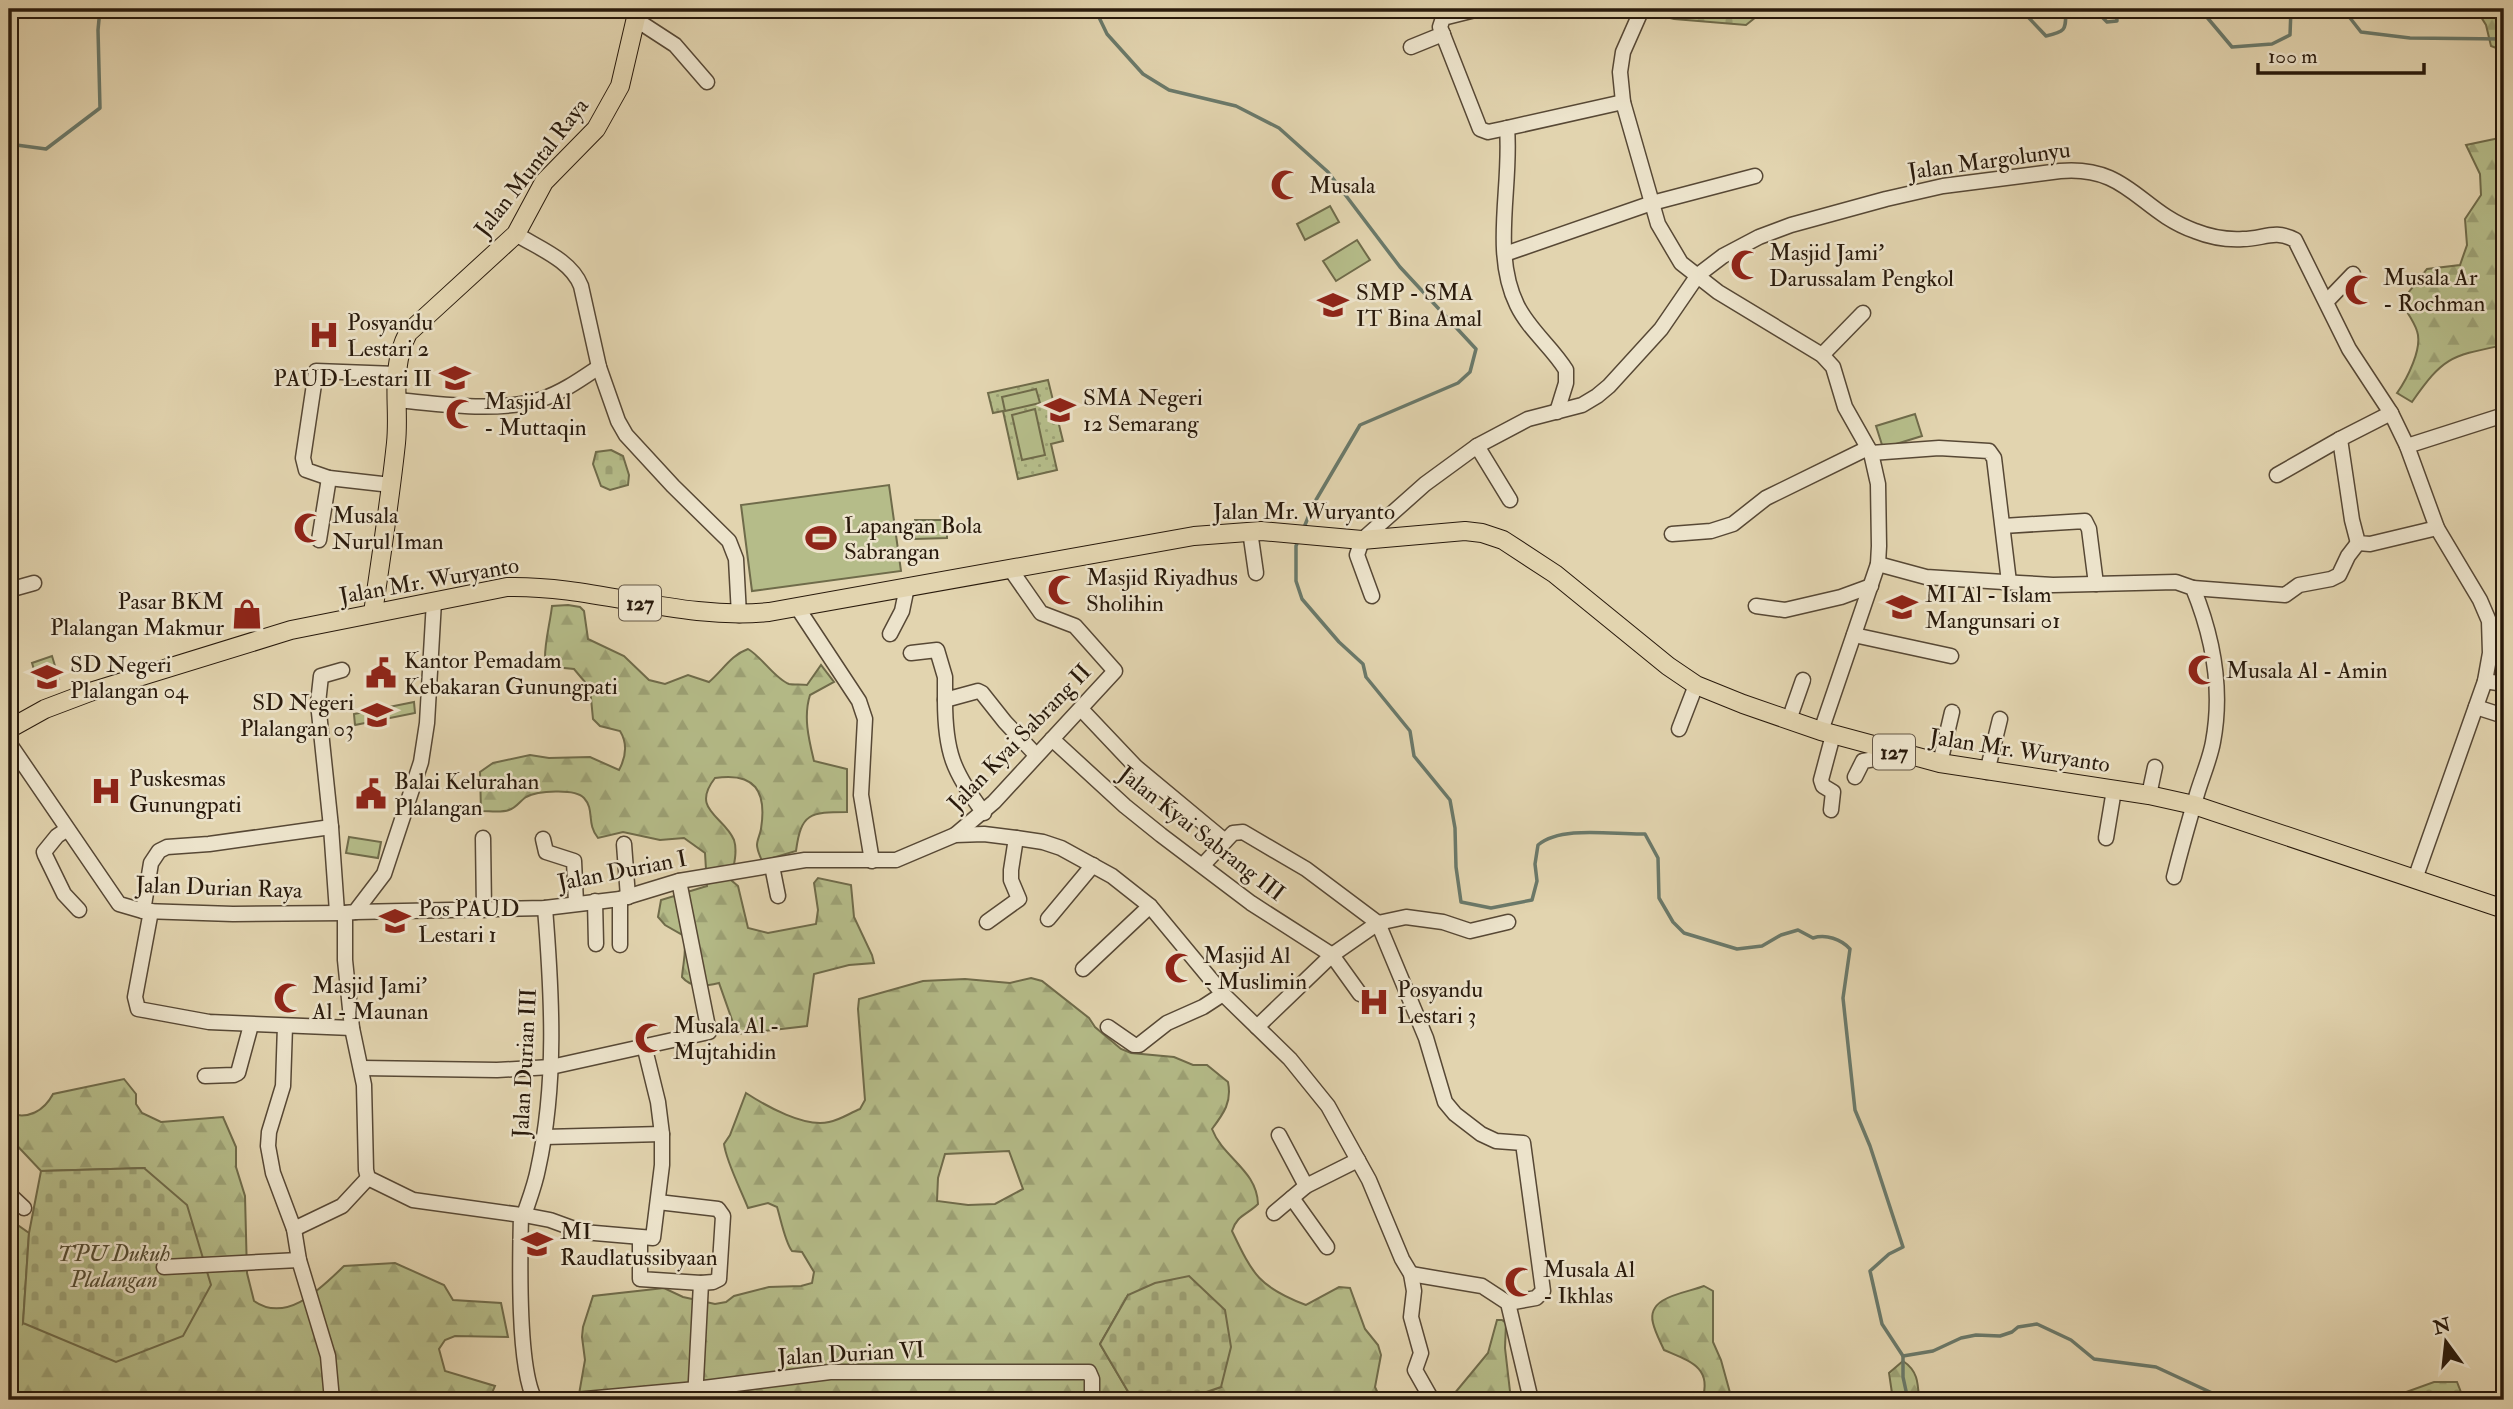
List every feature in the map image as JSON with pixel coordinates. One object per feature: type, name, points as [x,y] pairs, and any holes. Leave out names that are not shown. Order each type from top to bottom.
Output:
[{"type":"main road","name":"Jalan Muntal Raya","points":[[373,613],[397,440],[396,374],[400,349],[408,333],[516,234],[544,182],[596,129],[620,86],[636,14]]},
{"type":"main road","name":"Jalan Mr. Wuryanto","points":[[9,729],[45,709],[90,692],[291,630],[508,587],[543,586],[691,612],[739,615],[1011,570],[1160,541],[1250,531],[1362,540],[1465,531],[1494,535],[1555,574],[1668,666],[1696,685],[1789,720],[1896,753],[1940,763],[2149,795],[2194,806],[2504,909]]},
{"type":"street","points":[[1479,9],[1443,18],[1440,27],[1480,129],[1488,132],[1623,102]]},
{"type":"street","points":[[1642,9],[1623,52],[1620,72],[1623,102],[1658,225],[1681,263],[1727,298],[1822,355],[1833,367],[1845,407],[1870,450],[1878,484],[1878,564],[1854,635],[1827,733],[1821,780],[1823,786],[1833,792],[1831,810]]},
{"type":"street","points":[[636,14],[674,45],[707,82]]},
{"type":"street","points":[[1411,47],[1443,34]]},
{"type":"street","points":[[1507,128],[1509,155],[1506,273],[1516,303],[1527,322],[1566,370],[1566,383],[1558,412]]},
{"type":"street","name":"Jalan Margolunyu","points":[[1698,275],[1723,256],[1759,237],[1832,213],[1943,186],[2078,169],[2098,172],[2118,180],[2167,218],[2203,234],[2245,240],[2281,233],[2295,240],[2349,349],[2390,413],[2407,446],[2437,528],[2480,600],[2488,621],[2490,653],[2485,681],[2415,879]]},
{"type":"street","points":[[1505,254],[1651,203],[1755,176]]},
{"type":"street","points":[[516,234],[577,274],[599,367],[618,421],[626,435],[673,486],[729,541],[736,559],[739,615]]},
{"type":"street","points":[[2327,301],[2353,274]]},
{"type":"street","points":[[1372,596],[1357,555],[1362,540],[1425,484],[1477,446],[1528,419],[1582,405],[1609,386],[1661,329],[1698,275]]},
{"type":"street","points":[[1822,355],[1863,313]]},
{"type":"street","points":[[396,400],[485,405],[527,402],[558,392],[599,367]]},
{"type":"street","points":[[391,485],[329,478],[306,470],[303,464],[318,370],[396,374]]},
{"type":"street","points":[[2277,475],[2390,413]]},
{"type":"street","points":[[2407,446],[2504,415]]},
{"type":"street","points":[[2340,439],[2351,520],[2358,543]]},
{"type":"street","points":[[1477,446],[1510,500]]},
{"type":"street","points":[[1672,534],[1711,531],[1733,524],[1766,498],[1870,450],[1939,448],[1989,451],[1994,458],[2009,582]]},
{"type":"street","points":[[319,540],[329,478]]},
{"type":"street","points":[[2003,526],[2085,521],[2089,529],[2096,584]]},
{"type":"street","points":[[2358,543],[2370,544],[2437,528]]},
{"type":"street","points":[[1250,531],[1256,573]]},
{"type":"street","points":[[1878,564],[1926,577],[2053,585],[2176,582],[2193,588],[2285,595],[2299,585],[2339,575],[2358,543]]},
{"type":"street","name":"Jalan Kyai Sabrang II","points":[[955,835],[984,813],[1115,671],[1074,626],[1041,613],[1011,570]]},
{"type":"street","points":[[9,590],[34,583]]},
{"type":"street","points":[[1756,606],[1785,610],[1833,599],[1871,586]]},
{"type":"street","points":[[890,634],[902,611],[906,587]]},
{"type":"street","points":[[2174,877],[2213,743],[2216,715],[2216,674],[2207,627],[2193,588]]},
{"type":"street","points":[[346,912],[384,874],[418,771],[427,723],[434,601]]},
{"type":"street","points":[[797,607],[859,701],[865,719],[861,795],[872,861]]},
{"type":"street","points":[[1854,635],[1951,656]]},
{"type":"street","points":[[911,653],[937,650],[945,677],[946,738],[950,754],[964,786],[984,813]]},
{"type":"street","points":[[342,670],[321,676],[318,703],[331,827],[346,912],[345,960],[352,1028],[362,1068],[368,1178]]},
{"type":"street","points":[[1789,720],[1803,680]]},
{"type":"street","points":[[2485,681],[2504,684]]},
{"type":"street","points":[[1679,729],[1696,685]]},
{"type":"street","points":[[945,700],[978,691],[982,693],[1036,755]]},
{"type":"street","points":[[2476,708],[2504,716]]},
{"type":"street","points":[[1082,709],[1136,767],[1225,841]]},
{"type":"street","points":[[1940,763],[1952,712]]},
{"type":"street","points":[[1987,772],[2000,719]]},
{"type":"street","name":"Jalan Kyai Sabrang III","points":[[1052,739],[1125,806],[1251,903],[1332,955]]},
{"type":"street","name":"Jalan Durian Raya","points":[[9,743],[119,904],[147,911],[233,914],[346,912]]},
{"type":"street","points":[[1855,777],[1863,761],[1896,753]]},
{"type":"street","points":[[2149,795],[2155,767]]},
{"type":"street","points":[[2106,838],[2114,790]]},
{"type":"street","points":[[331,827],[209,844],[167,847],[159,851],[151,863],[135,998],[138,1009],[209,1022],[352,1028]]},
{"type":"street","points":[[66,830],[57,836],[44,852],[64,894],[79,910]]},
{"type":"street","points":[[1203,865],[1233,833],[1243,832],[1306,869],[1378,923],[1426,1038],[1446,1102],[1455,1114],[1481,1134],[1496,1141],[1522,1143],[1525,1149],[1527,1187],[1543,1291],[1536,1297],[1508,1303]]},
{"type":"street","points":[[955,835],[984,834],[1043,842],[1112,876],[1150,906],[1223,994],[1290,1059],[1328,1106],[1369,1180],[1411,1274],[1414,1291],[1411,1317],[1421,1353],[1415,1370],[1432,1400]]},
{"type":"street","name":"Jalan Durian I","points":[[346,912],[545,908],[624,898],[679,881],[805,860],[897,860],[955,835]]},
{"type":"street","points":[[483,838],[484,910]]},
{"type":"street","points":[[987,922],[1020,898],[1011,880],[1016,838]]},
{"type":"street","points":[[543,839],[546,852],[574,861],[576,903]]},
{"type":"street","points":[[620,945],[624,898],[624,844]]},
{"type":"street","points":[[1048,919],[1093,865]]},
{"type":"street","points":[[772,866],[778,896]]},
{"type":"street","points":[[362,1068],[497,1070],[551,1067],[709,1031],[679,881]]},
{"type":"street","points":[[595,901],[596,944]]},
{"type":"street","points":[[1083,969],[1150,906]]},
{"type":"street","name":"Jalan Durian III","points":[[536,1400],[532,1394],[525,1357],[521,1303],[522,1215],[538,1173],[551,1067],[551,982],[545,908]]},
{"type":"street","points":[[1257,1027],[1332,955],[1378,923],[1417,918],[1443,922],[1471,931],[1508,922]]},
{"type":"street","points":[[1332,955],[1360,994]]},
{"type":"street","points":[[1108,1027],[1133,1045],[1139,1045],[1167,1023],[1203,1007],[1223,994]]},
{"type":"street","points":[[205,1076],[238,1073],[251,1025]]},
{"type":"street","points":[[285,1026],[283,1086],[269,1132],[268,1146],[272,1173],[294,1229],[299,1260],[327,1356],[332,1400]]},
{"type":"street","points":[[368,1178],[413,1200],[551,1220],[583,1232],[651,1239],[655,1236],[662,1139],[659,1102],[644,1045]]},
{"type":"street","points":[[1279,1135],[1306,1186]]},
{"type":"street","points":[[544,1138],[662,1139]]},
{"type":"street","points":[[1274,1213],[1306,1186],[1358,1160]]},
{"type":"street","points":[[294,1229],[342,1206],[368,1178]]},
{"type":"street","points":[[9,1194],[24,1208]]},
{"type":"street","points":[[1292,1198],[1327,1247]]},
{"type":"street","points":[[640,1238],[640,1279],[701,1283],[719,1279],[722,1213],[718,1209],[658,1202]]},
{"type":"street","points":[[164,1267],[299,1260]]},
{"type":"street","points":[[1411,1274],[1482,1286],[1508,1303],[1531,1400]]},
{"type":"street","points":[[695,1395],[701,1283]]},
{"type":"street","name":"Jalan Durian VI","points":[[575,1400],[695,1395],[830,1372],[1089,1371],[1093,1400]]},
{"type":"green space","points":[[1652,9],[1766,9],[1746,25],[1674,19],[1650,13]]},
{"type":"green space","points":[[2476,9],[2504,9],[2504,51],[2491,46],[2486,25]]},
{"type":"green space","points":[[2504,137],[2504,345],[2450,360],[2432,375],[2412,402],[2397,393],[2413,363],[2418,346],[2417,331],[2401,302],[2427,269],[2460,265],[2467,245],[2465,219],[2481,195],[2480,174],[2466,145]]},
{"type":"green space","points":[[1330,206],[1339,222],[1305,240],[1297,224]]},
{"type":"green space","points":[[1357,240],[1370,260],[1336,281],[1323,261]]},
{"type":"green space","points":[[1048,380],[1063,441],[1051,444],[1057,470],[1018,479],[1003,411],[993,413],[988,393]]},
{"type":"green space","points":[[1036,389],[1040,403],[1005,411],[1002,397]]},
{"type":"green space","points":[[1035,409],[1045,455],[1022,460],[1012,415]]},
{"type":"green space","points":[[1915,414],[1922,436],[1883,448],[1876,426]]},
{"type":"green space","points":[[611,450],[623,456],[629,475],[628,485],[610,490],[601,486],[593,464],[596,452]]},
{"type":"green space","name":"Lapangan Bola Sabrangan","points":[[889,485],[901,571],[752,591],[741,505]]},
{"type":"green space","points":[[915,520],[947,520],[947,538],[915,539]]},
{"type":"green space","points":[[552,606],[580,607],[584,611],[588,639],[624,656],[649,680],[665,684],[688,675],[709,682],[732,659],[748,649],[789,684],[807,685],[821,665],[834,682],[810,695],[808,728],[814,761],[847,769],[847,812],[809,817],[801,829],[796,851],[762,861],[757,845],[762,804],[755,787],[740,778],[715,778],[706,798],[711,812],[734,840],[735,855],[731,880],[738,886],[748,928],[768,933],[816,924],[818,910],[814,883],[818,878],[851,885],[854,917],[874,963],[849,965],[814,974],[807,1026],[737,1034],[719,983],[695,985],[682,977],[684,936],[665,925],[658,917],[661,900],[707,886],[705,853],[684,838],[660,840],[623,832],[598,838],[592,827],[587,803],[584,798],[573,793],[538,793],[526,797],[509,810],[481,811],[480,772],[493,763],[530,755],[549,758],[590,757],[619,770],[625,755],[620,731],[600,726],[593,719],[590,688],[574,669],[554,667],[545,662]]},
{"type":"green space","points":[[52,656],[59,679],[39,686],[32,663]]},
{"type":"green space","points":[[414,702],[415,713],[355,725],[354,714]]},
{"type":"green space","points":[[349,837],[381,842],[378,858],[346,853]]},
{"type":"green space","points":[[1031,978],[1042,981],[1089,1018],[1095,1027],[1121,1049],[1131,1053],[1174,1057],[1193,1065],[1207,1065],[1228,1082],[1229,1096],[1226,1107],[1212,1129],[1252,1182],[1258,1204],[1240,1218],[1232,1231],[1259,1278],[1290,1298],[1306,1305],[1339,1287],[1350,1288],[1365,1329],[1378,1345],[1381,1355],[1375,1387],[1381,1400],[1183,1400],[1221,1387],[1128,1295],[1100,1344],[1133,1400],[578,1400],[585,1360],[583,1327],[593,1296],[664,1288],[683,1297],[715,1304],[769,1287],[812,1283],[814,1272],[802,1252],[792,1251],[785,1237],[777,1207],[768,1203],[748,1208],[728,1159],[724,1144],[746,1093],[797,1119],[819,1123],[841,1118],[860,1109],[865,1100],[859,999],[923,981],[965,979],[1010,983]],"holes":[[[1009,1151],[1023,1189],[995,1204],[968,1205],[937,1201],[938,1178],[945,1154]]]},
{"type":"green space","points":[[124,1079],[136,1094],[136,1104],[142,1113],[161,1122],[223,1117],[236,1147],[236,1167],[245,1196],[247,1273],[254,1301],[266,1307],[291,1306],[314,1293],[344,1266],[395,1263],[444,1285],[453,1300],[501,1303],[508,1337],[455,1336],[445,1340],[439,1349],[445,1371],[495,1386],[489,1400],[9,1400],[9,1219],[29,1233],[23,1323],[144,1168],[41,1171],[9,1137],[9,1113],[29,1115],[45,1105],[53,1094]]},
{"type":"green space","name":"TPU Dukuh Plalangan","points":[[144,1168],[187,1205],[211,1285],[183,1336],[116,1362],[23,1323],[29,1233],[41,1171]]},
{"type":"green space","points":[[1189,1276],[1225,1310],[1231,1347],[1221,1387],[1183,1400],[1133,1400],[1100,1344],[1128,1295],[1155,1283]]},
{"type":"green space","points":[[1704,1286],[1713,1291],[1713,1342],[1732,1400],[1702,1400],[1705,1389],[1701,1373],[1690,1362],[1664,1350],[1653,1323],[1652,1314],[1662,1301]]},
{"type":"green space","points":[[1497,1320],[1506,1323],[1505,1348],[1511,1400],[1449,1400],[1488,1353]]},
{"type":"green space","points":[[1903,1361],[1914,1373],[1919,1400],[1893,1400],[1889,1373]]},
{"type":"green space","points":[[2434,1382],[2457,1382],[2464,1400],[2384,1400]]},
{"type":"waterway","points":[[9,144],[46,149],[100,108],[100,9]]},
{"type":"waterway","points":[[1095,9],[1107,34],[1143,74],[1169,90],[1236,106],[1279,128],[1328,172],[1400,267],[1476,349],[1470,372],[1458,383],[1360,425],[1313,505],[1303,530]]},
{"type":"waterway","points":[[2024,9],[2046,36],[2062,31],[2066,21],[2066,9]]},
{"type":"waterway","points":[[2094,9],[2107,22],[2117,21],[2116,9]]},
{"type":"waterway","points":[[2200,9],[2232,47],[2272,44],[2290,35],[2291,9]]},
{"type":"waterway","points":[[2343,9],[2361,32],[2410,38],[2504,39]]},
{"type":"waterway","points":[[1298,541],[1296,581],[1302,599],[1339,642],[1363,664],[1366,677],[1410,731],[1414,756],[1450,800],[1461,902],[1491,908],[1532,900],[1537,881],[1535,864],[1538,845],[1548,839],[1589,832],[1645,834],[1658,858],[1659,898],[1673,922],[1684,933],[1737,949],[1762,946],[1781,935],[1798,930],[1813,938],[1833,938],[1850,949],[1843,998],[1855,1110],[1870,1146],[1903,1247],[1889,1254],[1870,1271],[1882,1324],[1903,1356],[1933,1351],[1961,1338],[1976,1335],[2000,1336],[2018,1327],[2037,1324],[2071,1340],[2094,1359],[2156,1367],[2222,1400]]},
{"type":"waterway","points":[[1903,1356],[1903,1377],[1908,1400]]},
{"type":"place","name":"Musala","points":[[1286,185]]},
{"type":"place","name":"Masjid Jami' Darussalam Pengkol","points":[[1746,265]]},
{"type":"place","name":"Musala Ar - Rochman","points":[[2360,290]]},
{"type":"place","name":"SMP - SMA IT Bina Amal","points":[[1333,305]]},
{"type":"place","name":"Posyandu Lestari 2","points":[[324,335]]},
{"type":"place","name":"PAUD Lestari II","points":[[455,378]]},
{"type":"place","name":"SMA Negeri 12 Semarang","points":[[1060,410]]},
{"type":"place","name":"Masjid Al - Muttaqin","points":[[461,414]]},
{"type":"place","name":"Musala Nurul Iman","points":[[309,528]]},
{"type":"place","name":"Lapangan Bola Sabrangan","points":[[821,538]]},
{"type":"place","name":"Masjid Riyadhus Sholihin","points":[[1063,590]]},
{"type":"place","name":"MI Al - Islam Mangunsari 01","points":[[1902,607]]},
{"type":"place","name":"Pasar BKM Plalangan Makmur","points":[[247,614]]},
{"type":"place","name":"Musala Al - Amin","points":[[2203,670]]},
{"type":"place","name":"Kantor Pemadam Kebakaran Gunungpati","points":[[381,673]]},
{"type":"place","name":"SD Negeri Plalangan 04","points":[[47,677]]},
{"type":"place","name":"SD Negeri Plalangan 03","points":[[377,715]]},
{"type":"place","name":"Puskesmas Gunungpati","points":[[106,791]]},
{"type":"place","name":"Balai Kelurahan Plalangan","points":[[371,794]]},
{"type":"place","name":"Pos PAUD Lestari 1","points":[[395,921]]},
{"type":"place","name":"Masjid Al - Muslimin","points":[[1180,968]]},
{"type":"place","name":"Masjid Jami' Al - Maunan","points":[[289,998]]},
{"type":"place","name":"Posyandu Lestari 3","points":[[1374,1002]]},
{"type":"place","name":"Musala Al - Mujtahidin","points":[[650,1038]]},
{"type":"place","name":"MI Raudlatussibyaan","points":[[537,1244]]},
{"type":"place","name":"Musala Al - Ikhlas","points":[[1520,1282]]}]
